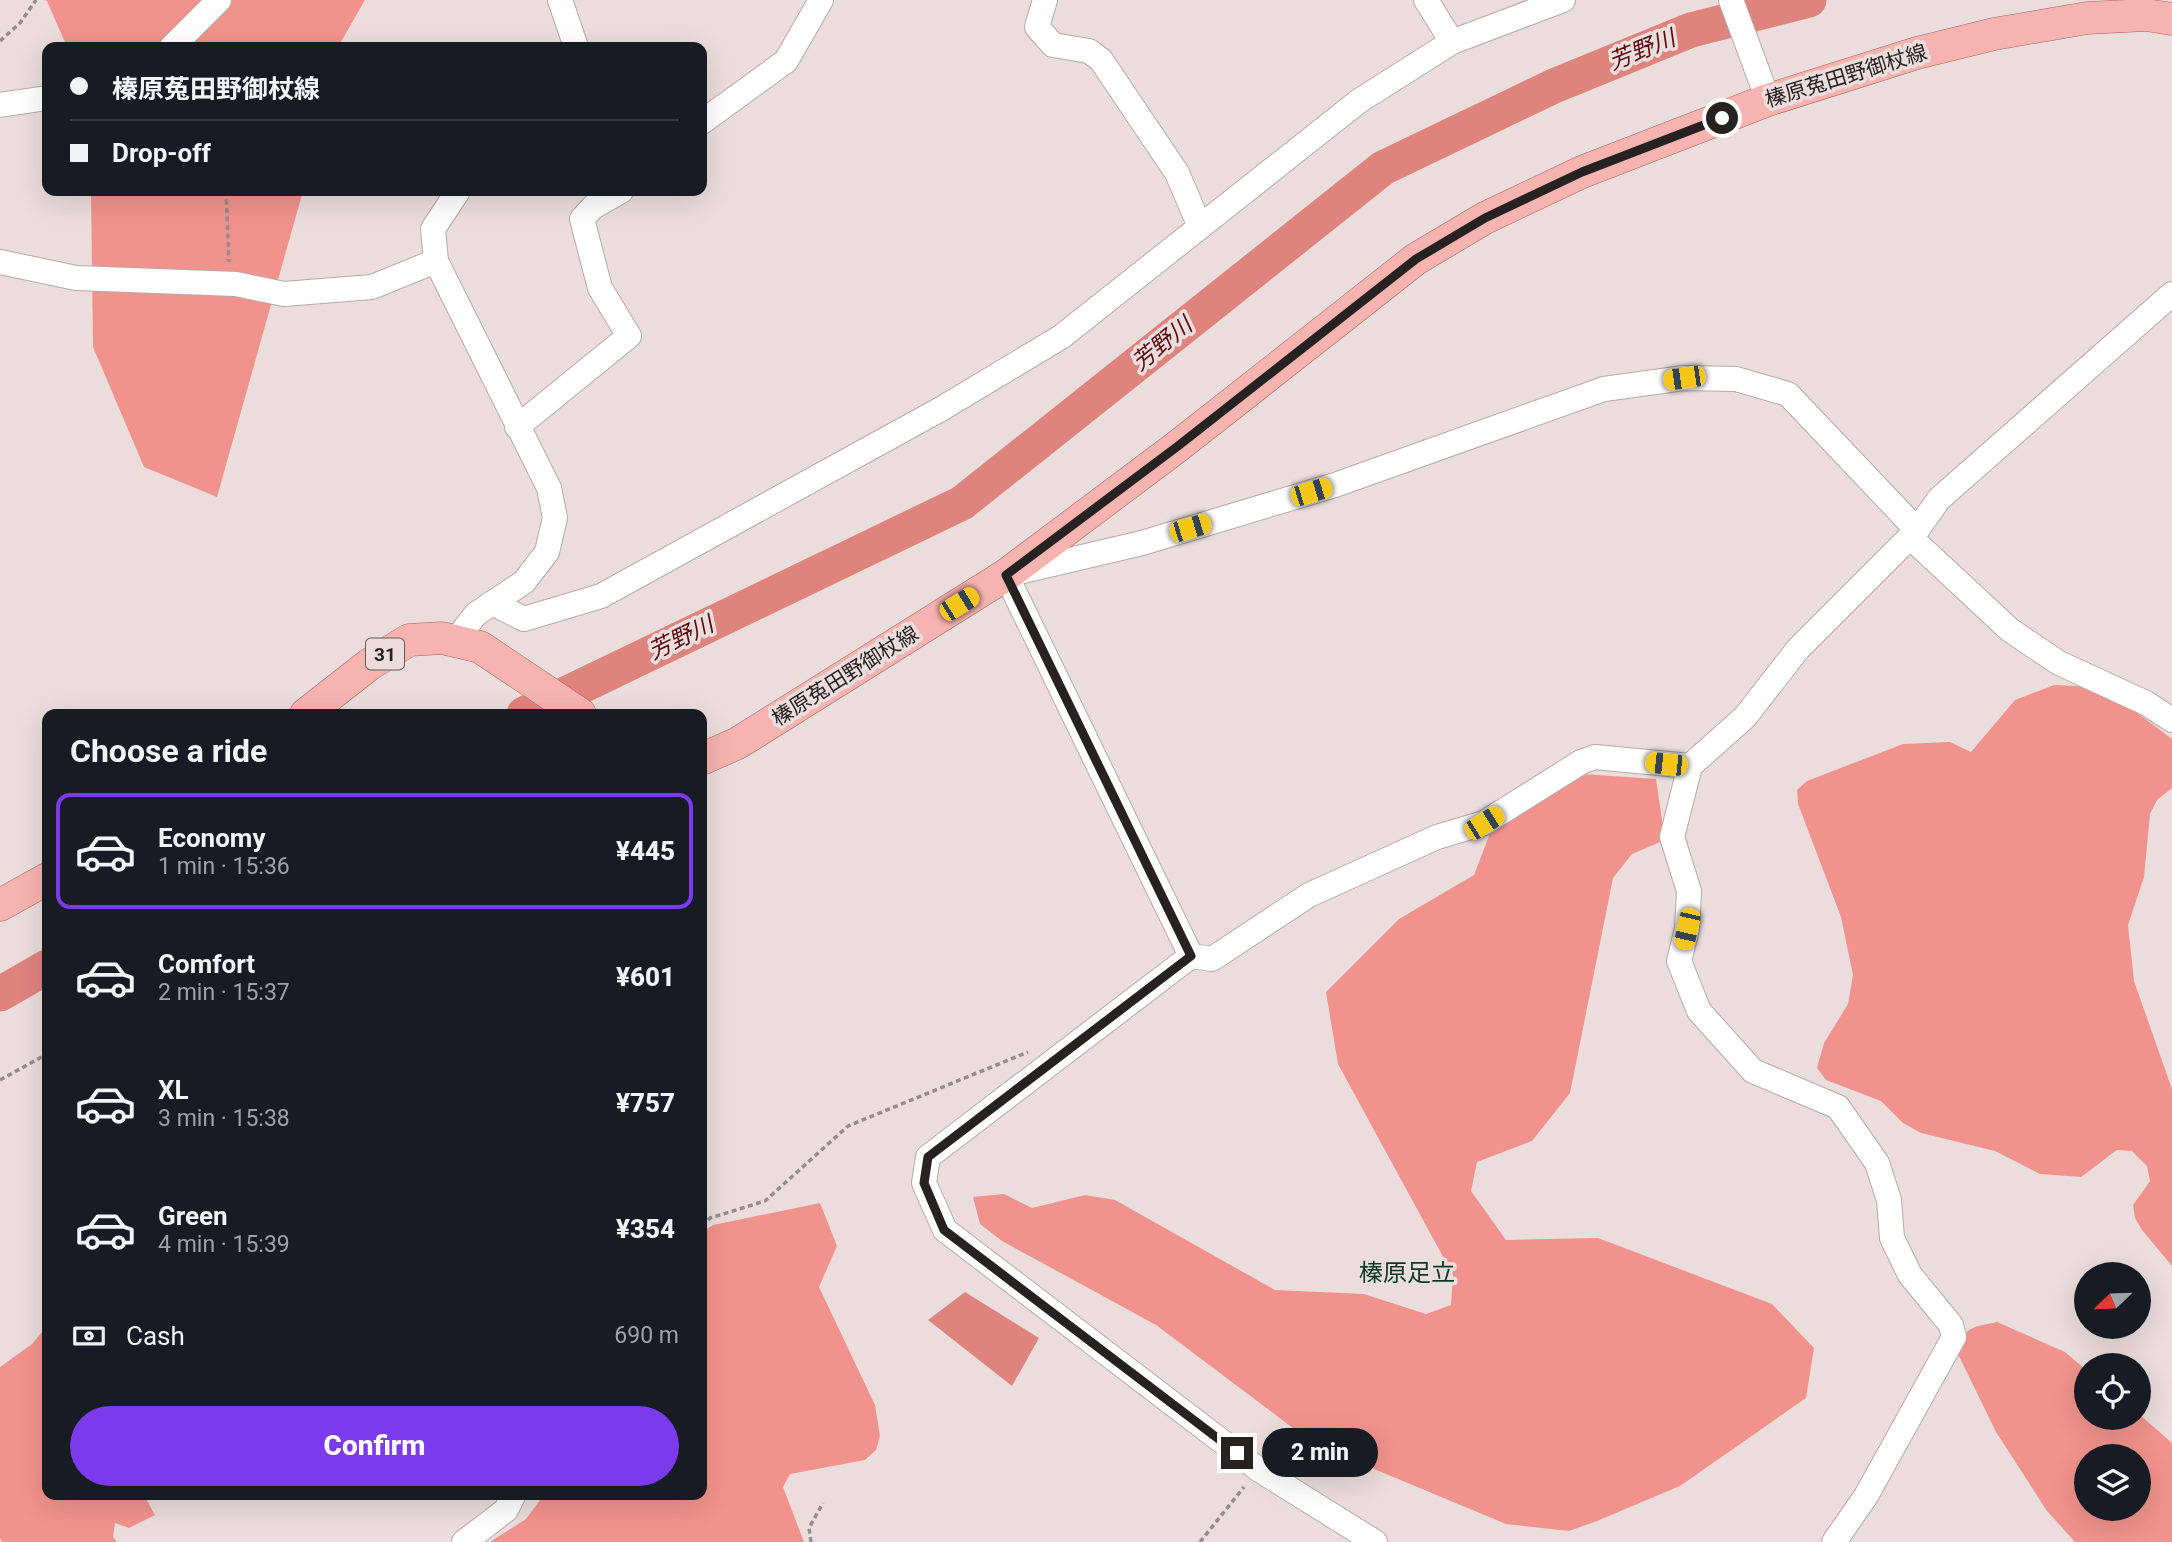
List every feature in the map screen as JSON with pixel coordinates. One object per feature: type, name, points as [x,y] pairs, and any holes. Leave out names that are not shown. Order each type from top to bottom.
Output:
[{"type":"main road","name":"榛原菟田野御杖線","points":[[707,757],[738,743],[1006,575],[1178,446],[1416,259],[1485,218],[1765,91],[1994,34],[2087,18],[2146,15],[2172,19]]},
{"type":"main road","name":"31","points":[[312,709],[370,663],[409,640],[442,638],[467,644]]},
{"type":"main road","points":[[467,644],[572,709]]},
{"type":"main road","points":[[0,905],[42,882]]},
{"type":"street","points":[[177,42],[219,0]]},
{"type":"street","points":[[560,0],[574,42]]},
{"type":"street","points":[[707,118],[786,61],[821,0]]},
{"type":"street","points":[[1045,0],[1037,27],[1053,45],[1089,51],[1101,60],[1177,173],[1200,227]]},
{"type":"street","points":[[1426,0],[1452,42]]},
{"type":"street","points":[[492,603],[524,619],[601,596],[941,409],[1061,337],[1359,101],[1452,42],[1563,0]]},
{"type":"street","points":[[1731,0],[1765,91]]},
{"type":"street","points":[[0,105],[42,99]]},
{"type":"street","points":[[455,196],[433,229],[436,261],[549,488],[555,517],[547,552],[524,582],[476,614],[467,644]]},
{"type":"street","points":[[517,427],[629,336],[600,288],[582,219],[593,207],[612,196]]},
{"type":"street","points":[[0,262],[76,278],[236,284],[284,294],[372,287],[436,261]]},
{"type":"street","points":[[1834,1542],[1866,1496],[1954,1337],[1951,1325],[1910,1275],[1892,1238],[1889,1200],[1877,1163],[1838,1107],[1754,1071],[1699,1011],[1679,961],[1687,929],[1689,891],[1672,837],[1690,766],[1745,717],[1798,649],[1913,534],[1939,499],[2172,294]]},
{"type":"street","points":[[1191,956],[1006,575],[1142,543],[1335,485],[1604,389],[1684,378],[1736,379],[1788,394],[1913,534],[2010,629],[2059,663],[2146,703],[2172,720]]},
{"type":"street","points":[[1375,1542],[1258,1469],[944,1230],[924,1183],[928,1157],[1191,956],[1212,959],[1309,895],[1437,837],[1484,823],[1581,762],[1595,757],[1690,766]]},
{"type":"street","points":[[464,1542],[506,1510],[511,1500]]},
{"type":"path","points":[[0,41],[20,23],[36,0]]},
{"type":"path","points":[[226,196],[230,267],[236,284]]},
{"type":"path","points":[[707,1220],[710,1217],[765,1201],[848,1126],[1035,1049]]},
{"type":"path","points":[[0,1080],[42,1057]]},
{"type":"path","points":[[1200,1542],[1258,1469]]},
{"type":"path","points":[[811,1542],[809,1528],[823,1503]]},
{"type":"shaded area","points":[[44,0],[365,0],[341,42],[65,42],[47,1]]},
{"type":"shaded area","points":[[91,196],[302,196],[217,497],[144,467],[93,347]]},
{"type":"shaded area","points":[[2054,685],[2098,687],[2172,739],[2172,788],[2157,800],[2150,814],[2144,877],[2128,925],[2134,981],[2172,1089],[2172,1266],[2135,1218],[2133,1205],[2150,1181],[2147,1166],[2132,1151],[2117,1150],[2081,1177],[2040,1174],[1995,1151],[1921,1133],[1903,1123],[1881,1101],[1826,1080],[1817,1068],[1824,1043],[1848,1004],[1853,975],[1841,917],[1798,804],[1797,790],[1807,781],[1903,744],[1950,742],[1971,752],[2015,700]]},
{"type":"shaded area","points":[[1583,774],[1656,779],[1665,840],[1632,854],[1613,878],[1570,1093],[1532,1141],[1477,1162],[1471,1191],[1506,1240],[1598,1238],[1772,1304],[1814,1348],[1806,1398],[1680,1486],[1569,1531],[1506,1524],[1314,1444],[1156,1325],[1002,1241],[980,1224],[973,1197],[1004,1194],[1032,1208],[1085,1195],[1115,1200],[1275,1290],[1364,1294],[1426,1314],[1451,1305],[1453,1275],[1338,1064],[1326,992],[1399,919],[1474,875],[1492,828]]},
{"type":"shaded area","points":[[820,1203],[837,1246],[819,1287],[875,1405],[880,1436],[876,1450],[865,1460],[790,1474],[783,1487],[804,1542],[490,1542],[526,1519],[540,1500],[707,1500],[707,1229],[713,1225]]},
{"type":"shaded area","points":[[965,1292],[1039,1338],[1012,1386],[928,1320]]},
{"type":"shaded area","points":[[1997,1322],[2065,1352],[2074,1360],[2074,1430],[2151,1430],[2151,1425],[2172,1443],[2172,1542],[2075,1542],[2047,1511],[1996,1432],[1957,1352],[1966,1332]]},
{"type":"shaded area","points":[[42,1332],[42,1500],[147,1500],[155,1515],[129,1528],[115,1523],[113,1537],[117,1542],[2,1542],[0,1538],[0,1367],[32,1344]]},
{"type":"waterway","name":"芳野川","points":[[534,709],[962,503],[1383,168],[1554,86],[1691,30],[1809,0]]},
{"type":"waterway","name":"芳野川","points":[[0,994],[42,970]]},
{"type":"district","name":"榛原足立","points":[[1407,1273]]},
{"type":"route","points":[[1237,1453],[944,1230],[924,1183],[928,1157],[1191,956],[1006,575],[1178,446],[1416,259],[1485,218],[1582,172],[1722,118]]}]
